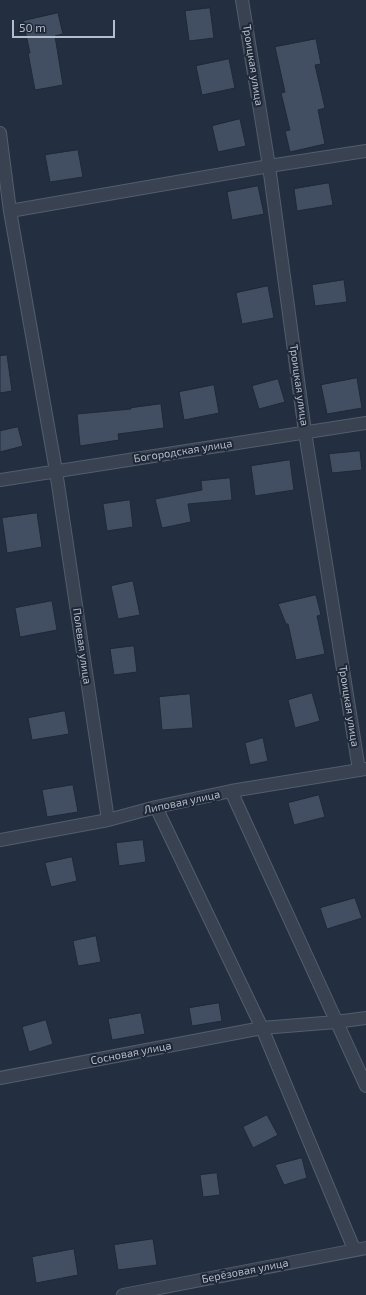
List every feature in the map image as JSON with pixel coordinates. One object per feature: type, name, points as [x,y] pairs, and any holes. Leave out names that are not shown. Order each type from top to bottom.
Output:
[{"type":"street","name":"Троицкая улица","points":[[242,0],[269,166],[305,432],[363,770]]},
{"type":"street","points":[[0,133],[10,211],[56,471]]},
{"type":"street","points":[[10,211],[269,166],[366,151]]},
{"type":"street","name":"Богородская улица","points":[[0,480],[366,423]]},
{"type":"street","name":"Полевая улица","points":[[56,471],[108,820]]},
{"type":"street","name":"Липовая улица","points":[[0,840],[108,820],[156,806],[363,770]]},
{"type":"street","points":[[231,792],[366,1086]]},
{"type":"street","points":[[156,806],[262,1028],[360,1248]]},
{"type":"street","name":"Сосновая улица","points":[[0,1078],[262,1028],[366,1018]]},
{"type":"street","name":"Берёзовая улица","points":[[124,1295],[360,1248]]},
{"type":"building","points":[[210,8],[214,38],[189,41],[185,11]]},
{"type":"building","points":[[58,13],[63,34],[55,36],[63,85],[35,90],[28,53],[30,53],[23,21]]},
{"type":"building","points":[[316,39],[321,64],[315,65],[325,108],[318,110],[325,144],[290,152],[285,131],[290,130],[281,93],[285,92],[275,47]]},
{"type":"building","points":[[229,59],[235,88],[202,95],[196,66]]},
{"type":"building","points":[[240,119],[246,146],[218,152],[212,126]]},
{"type":"building","points":[[78,150],[83,177],[50,182],[45,155]]},
{"type":"building","points":[[329,183],[333,205],[297,211],[294,189]]},
{"type":"building","points":[[258,186],[264,214],[232,220],[227,192]]},
{"type":"building","points":[[344,280],[347,302],[315,306],[312,285]]},
{"type":"building","points":[[268,286],[274,318],[242,324],[236,293]]},
{"type":"building","points":[[7,355],[12,391],[0,393],[0,356]]},
{"type":"building","points":[[357,378],[362,408],[327,414],[321,385]]},
{"type":"building","points":[[278,379],[285,402],[259,409],[252,386]]},
{"type":"building","points":[[214,385],[219,413],[184,420],[179,392]]},
{"type":"building","points":[[161,404],[164,428],[118,434],[119,440],[80,446],[77,414],[131,409]]},
{"type":"building","points":[[18,427],[23,446],[0,452],[0,431]]},
{"type":"building","points":[[360,451],[362,470],[332,473],[329,454]]},
{"type":"building","points":[[290,460],[294,490],[255,496],[251,466]]},
{"type":"building","points":[[230,478],[232,500],[188,504],[191,522],[162,528],[155,499],[202,490],[201,481]]},
{"type":"building","points":[[130,500],[133,527],[107,531],[103,504]]},
{"type":"building","points":[[37,513],[42,547],[7,553],[2,518]]},
{"type":"building","points":[[133,581],[140,615],[118,619],[111,586]]},
{"type":"building","points":[[316,595],[321,615],[317,616],[325,654],[296,660],[288,624],[286,624],[278,604]]},
{"type":"building","points":[[52,601],[57,630],[20,637],[15,608]]},
{"type":"building","points":[[134,646],[137,672],[114,675],[110,649]]},
{"type":"building","points":[[312,693],[320,721],[295,728],[288,700]]},
{"type":"building","points":[[190,694],[193,728],[162,730],[159,697]]},
{"type":"building","points":[[65,711],[69,734],[32,740],[28,718]]},
{"type":"building","points":[[263,738],[268,761],[250,765],[245,743]]},
{"type":"building","points":[[73,785],[78,812],[47,817],[42,790]]},
{"type":"building","points":[[319,795],[325,817],[294,825],[288,803]]},
{"type":"building","points":[[143,840],[146,862],[119,866],[116,843]]},
{"type":"building","points":[[72,857],[77,881],[51,887],[45,863]]},
{"type":"building","points":[[355,898],[362,918],[327,929],[320,908]]},
{"type":"building","points":[[96,936],[101,962],[78,966],[73,941]]},
{"type":"building","points":[[219,1003],[222,1021],[192,1026],[189,1008]]},
{"type":"building","points":[[141,1013],[145,1034],[112,1040],[108,1019]]},
{"type":"building","points":[[46,1020],[53,1044],[29,1052],[22,1027]]},
{"type":"building","points":[[267,1115],[278,1135],[253,1148],[243,1127]]},
{"type":"building","points":[[302,1158],[307,1178],[284,1185],[275,1165]]},
{"type":"building","points":[[217,1173],[220,1195],[203,1197],[200,1175]]},
{"type":"building","points":[[153,1239],[157,1265],[118,1270],[114,1245]]},
{"type":"building","points":[[74,1249],[78,1275],[36,1283],[32,1257]]}]
